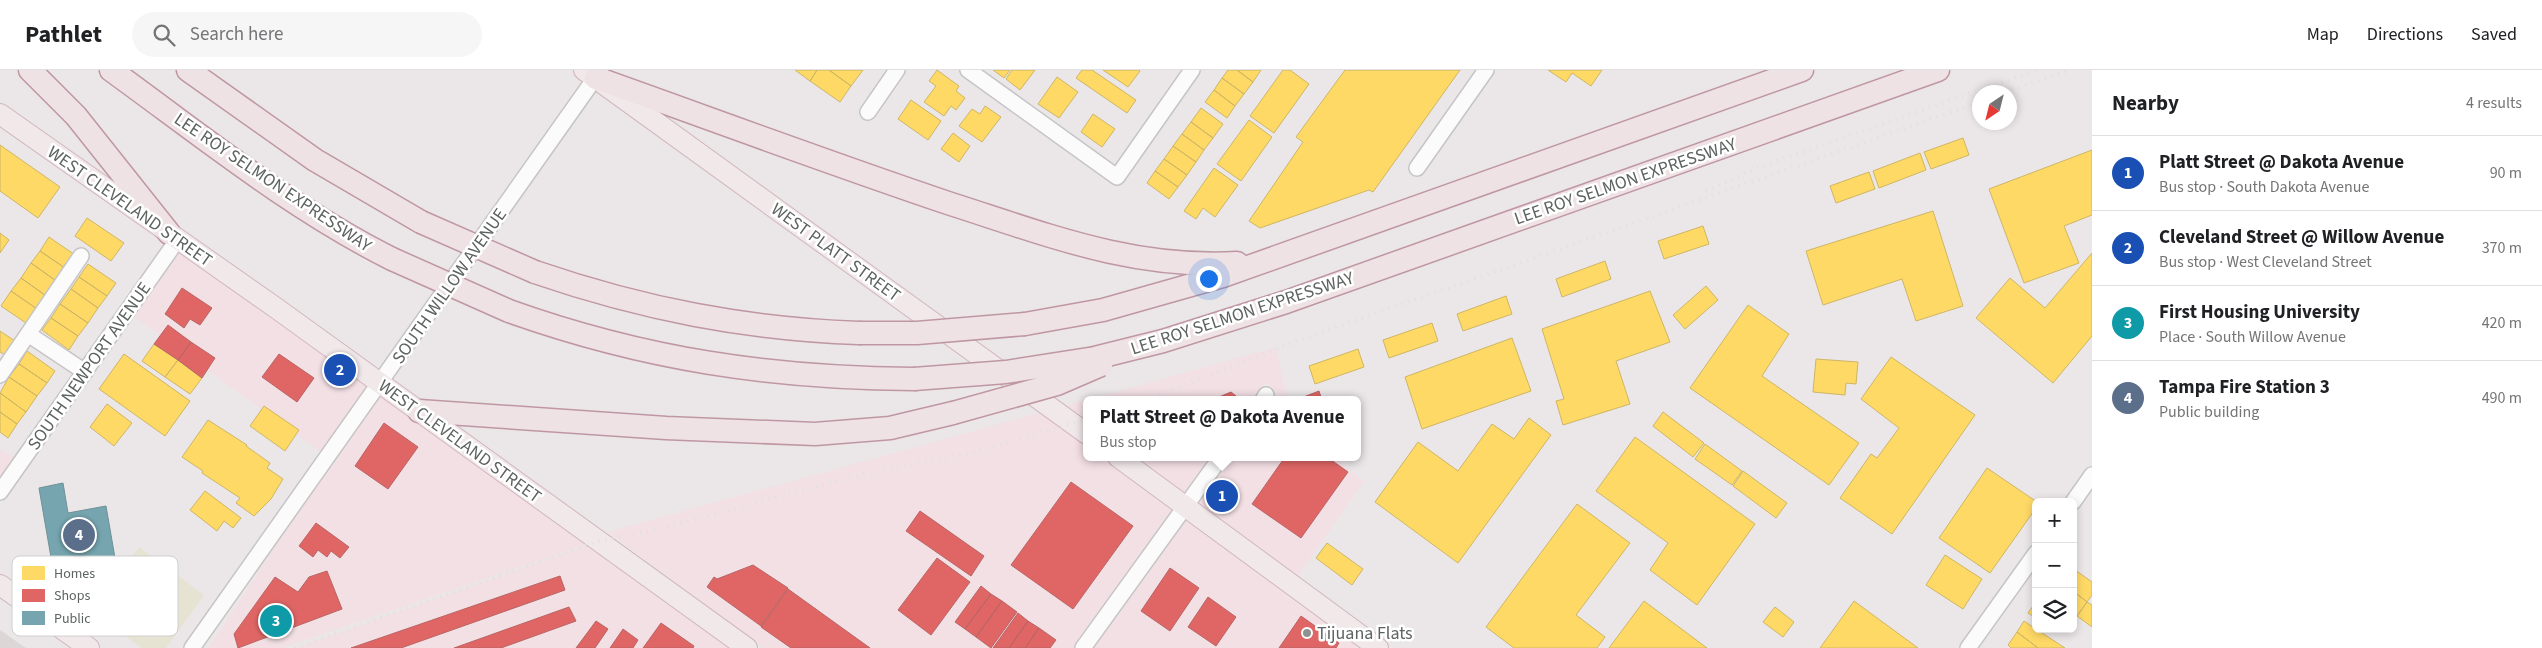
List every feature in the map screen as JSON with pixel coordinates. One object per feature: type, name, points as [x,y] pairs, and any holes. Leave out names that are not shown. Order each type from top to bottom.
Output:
[{"type":"highway","points":[[30,70],[76,116],[174,236]]},
{"type":"highway","name":"LEE ROY SELMON EXPRESSWAY","points":[[111,70],[271,185],[346,235],[392,259],[509,311],[572,332],[698,363],[812,376],[914,378],[1006,372],[1099,361],[1286,302],[1938,70]]},
{"type":"highway","points":[[188,70],[316,160],[421,222],[535,272],[610,296],[682,314],[770,327],[859,333],[916,333],[1025,324],[1077,315],[1137,301],[1260,262],[1802,70]]},
{"type":"highway","points":[[594,73],[897,186],[1086,247],[1123,256],[1170,262],[1216,264],[1260,262]]},
{"type":"highway","points":[[419,411],[666,428],[815,434],[890,428],[953,413],[1057,384],[1099,361]]},
{"type":"main road","name":"WEST PLATT STREET","points":[[594,73],[1083,431]]},
{"type":"main road","name":"WEST CLEVELAND STREET","points":[[0,114],[381,383],[747,648]]},
{"type":"main road","points":[[1123,461],[1371,646]]},
{"type":"main road","points":[[0,585],[12,593]]},
{"type":"main road","points":[[72,636],[89,648]]},
{"type":"street","points":[[868,112],[898,70]]},
{"type":"street","points":[[968,70],[1117,177],[1192,70]]},
{"type":"street","points":[[1417,168],[1486,70]]},
{"type":"street","name":"SOUTH WILLOW AVENUE","points":[[192,648],[381,383],[594,73]]},
{"type":"street","name":"SOUTH NEWPORT AVENUE","points":[[0,492],[85,372],[174,236]]},
{"type":"street","points":[[0,375],[81,256]]},
{"type":"street","points":[[28,334],[85,372]]},
{"type":"street","points":[[1083,648],[1218,461]]},
{"type":"street","points":[[2077,498],[2089,484]]},
{"type":"street","points":[[1968,648],[2032,559]]},
{"type":"shaded area","points":[[177,244],[375,387],[325,455],[129,313]]},
{"type":"shaded area","points":[[1276,347],[1286,396],[1276,396],[1278,392],[1265,383],[1256,396],[1102,396]]},
{"type":"shaded area","points":[[378,389],[593,542],[282,648],[209,648]]},
{"type":"shaded area","points":[[1083,401],[1083,420],[1065,406]]},
{"type":"shaded area","points":[[1042,412],[1083,443],[1083,461],[1107,461],[1173,510],[1073,648],[764,648],[608,532]]},
{"type":"shaded area","points":[[0,449],[19,462],[0,488]]},
{"type":"shaded area","points":[[1138,461],[1208,461],[1183,495]]},
{"type":"shaded area","points":[[1228,461],[1339,461],[1364,481],[1297,577],[1197,504]]},
{"type":"shaded area","points":[[1186,519],[1287,593],[1285,595],[1358,645],[1356,648],[1093,648]]},
{"type":"shaded area","points":[[599,541],[747,648],[296,648]]},
{"type":"shaded area","points":[[139,547],[151,556],[132,556]]},
{"type":"shaded area","points":[[178,576],[204,595],[178,631]]},
{"type":"shaded area","points":[[0,630],[26,648],[0,648]]},
{"type":"shaded area","points":[[125,636],[175,636],[166,648],[142,648]]},
{"type":"building: Homes","points":[[795,70],[817,70],[810,81]]},
{"type":"building: Homes","points":[[817,70],[829,70],[851,86],[840,102],[810,81]]},
{"type":"building: Homes","points":[[829,70],[863,70],[851,86]]},
{"type":"building: Homes","points":[[937,70],[959,86],[956,91],[965,98],[956,110],[951,106],[944,116],[924,102],[936,86],[929,81]]},
{"type":"building: Homes","points":[[993,70],[1010,70],[1004,78]]},
{"type":"building: Homes","points":[[1012,70],[1035,70],[1020,90],[1006,79]]},
{"type":"building: Homes","points":[[1082,70],[1092,70],[1136,100],[1127,113],[1076,78]]},
{"type":"building: Homes","points":[[1103,70],[1138,70],[1140,71],[1128,87]]},
{"type":"building: Homes","points":[[1228,70],[1237,70],[1253,82],[1244,94],[1222,78]]},
{"type":"building: Homes","points":[[1237,70],[1261,70],[1253,82]]},
{"type":"building: Homes","points":[[1283,70],[1290,70],[1309,84],[1274,133],[1250,116]]},
{"type":"building: Homes","points":[[1345,70],[1460,70],[1373,192],[1369,190],[1260,228],[1249,221],[1303,142],[1296,137]]},
{"type":"building: Homes","points":[[1548,70],[1602,70],[1591,86],[1572,73],[1566,82]]},
{"type":"building: Homes","points":[[1057,77],[1078,92],[1059,118],[1038,104]]},
{"type":"building: Homes","points":[[1222,78],[1244,94],[1235,106],[1214,90]]},
{"type":"building: Homes","points":[[1214,90],[1235,106],[1227,118],[1205,102]]},
{"type":"building: Homes","points":[[911,100],[941,121],[928,140],[898,119]]},
{"type":"building: Homes","points":[[985,106],[1001,117],[982,142],[959,126],[972,109],[980,114]]},
{"type":"building: Homes","points":[[1201,108],[1223,124],[1213,138],[1191,122]]},
{"type":"building: Homes","points":[[1093,114],[1115,129],[1102,147],[1081,132]]},
{"type":"building: Homes","points":[[1249,120],[1272,137],[1241,181],[1217,164]]},
{"type":"building: Homes","points":[[1191,122],[1213,138],[1204,150],[1182,134]]},
{"type":"building: Homes","points":[[953,133],[970,146],[959,162],[941,149]]},
{"type":"building: Homes","points":[[1182,134],[1204,150],[1196,162],[1173,146]]},
{"type":"building: Homes","points":[[1963,138],[1969,155],[1931,169],[1924,152]]},
{"type":"building: Homes","points":[[0,145],[60,187],[38,218],[0,191]]},
{"type":"building: Homes","points":[[1173,146],[1196,162],[1187,175],[1164,159]]},
{"type":"building: Homes","points":[[2092,150],[2092,215],[2064,226],[2079,263],[2024,283],[1989,189]]},
{"type":"building: Homes","points":[[1920,153],[1926,170],[1879,188],[1873,171]]},
{"type":"building: Homes","points":[[1164,159],[1187,175],[1178,187],[1155,171]]},
{"type":"building: Homes","points":[[1214,168],[1238,185],[1215,217],[1203,208],[1196,219],[1184,211]]},
{"type":"building: Homes","points":[[1155,171],[1178,187],[1169,199],[1147,183]]},
{"type":"building: Homes","points":[[1869,172],[1875,189],[1836,203],[1830,186]]},
{"type":"building: Homes","points":[[1933,211],[1963,306],[1916,321],[1902,279],[1823,305],[1806,251]]},
{"type":"building: Homes","points":[[87,218],[124,243],[111,261],[75,236]]},
{"type":"building: Homes","points":[[1703,226],[1709,244],[1664,259],[1658,241]]},
{"type":"building: Homes","points":[[0,233],[9,240],[0,253]]},
{"type":"building: Homes","points":[[49,237],[78,257],[68,270],[40,251]]},
{"type":"building: Homes","points":[[40,251],[68,270],[59,283],[31,263]]},
{"type":"building: Homes","points":[[2092,253],[2092,336],[2053,383],[1976,318],[2010,278],[2045,308]]},
{"type":"building: Homes","points":[[1605,261],[1611,279],[1562,297],[1556,279]]},
{"type":"building: Homes","points":[[31,263],[59,283],[49,298],[21,278]]},
{"type":"building: Homes","points":[[88,264],[116,283],[107,296],[79,277]]},
{"type":"building: Homes","points":[[79,277],[107,296],[98,308],[71,289]]},
{"type":"building: Homes","points":[[21,278],[49,298],[40,311],[11,291]]},
{"type":"building: Homes","points":[[1706,286],[1718,300],[1685,329],[1673,315]]},
{"type":"building: Homes","points":[[71,289],[98,308],[88,323],[60,304]]},
{"type":"building: Homes","points":[[11,291],[40,311],[29,325],[1,306]]},
{"type":"building: Homes","points":[[1650,291],[1670,342],[1616,361],[1630,404],[1563,425],[1556,401],[1564,399],[1542,329]]},
{"type":"building: Homes","points":[[1506,296],[1512,314],[1463,331],[1457,314]]},
{"type":"building: Homes","points":[[60,304],[88,323],[78,336],[51,318]]},
{"type":"building: Homes","points":[[1748,305],[1789,334],[1762,376],[1859,443],[1829,485],[1690,388]]},
{"type":"building: Homes","points":[[51,318],[78,336],[69,350],[42,330]]},
{"type":"building: Homes","points":[[1432,323],[1438,341],[1389,358],[1383,340]]},
{"type":"building: Homes","points":[[0,331],[18,343],[8,357],[0,352]]},
{"type":"building: Homes","points":[[1512,338],[1531,391],[1422,429],[1405,377]]},
{"type":"building: Homes","points":[[154,344],[178,360],[165,377],[142,361]]},
{"type":"building: Homes","points":[[1358,349],[1364,367],[1315,384],[1309,366]]},
{"type":"building: Homes","points":[[27,351],[55,371],[47,383],[19,364]]},
{"type":"building: Homes","points":[[124,354],[190,401],[165,436],[99,389]]},
{"type":"building: Homes","points":[[1891,357],[1975,415],[1892,534],[1840,498],[1871,454],[1877,458],[1899,428],[1861,399]]},
{"type":"building: Homes","points":[[1816,359],[1858,362],[1856,384],[1846,383],[1845,395],[1813,392]]},
{"type":"building: Homes","points":[[178,360],[202,378],[190,394],[165,377]]},
{"type":"building: Homes","points":[[19,364],[47,383],[37,396],[9,377]]},
{"type":"building: Homes","points":[[9,377],[37,396],[26,412],[0,393]]},
{"type":"building: Homes","points":[[0,393],[26,412],[17,424],[0,412]]},
{"type":"building: Homes","points":[[107,404],[132,423],[114,446],[90,427]]},
{"type":"building: Homes","points":[[264,406],[299,430],[285,451],[250,426]]},
{"type":"building: Homes","points":[[0,412],[17,424],[8,438],[0,432]]},
{"type":"building: Homes","points":[[1663,412],[1704,443],[1693,457],[1653,426]]},
{"type":"building: Homes","points":[[1529,418],[1551,435],[1458,563],[1375,502],[1418,442],[1458,471],[1492,424],[1514,439]]},
{"type":"building: Homes","points":[[208,420],[247,445],[270,463],[267,468],[283,479],[271,499],[254,516],[236,503],[240,498],[202,473],[203,471],[182,457]]},
{"type":"building: Homes","points":[[1635,437],[1755,524],[1697,605],[1650,570],[1668,543],[1596,491]]},
{"type":"building: Homes","points":[[1705,444],[1742,471],[1732,485],[1695,459]]},
{"type":"building: Homes","points":[[1987,468],[2032,499],[2032,514],[1990,573],[1939,538]]},
{"type":"building: Homes","points":[[1743,471],[1787,503],[1776,518],[1733,486]]},
{"type":"building: Homes","points":[[205,491],[241,518],[233,528],[224,521],[217,531],[190,510]]},
{"type":"building: Homes","points":[[1577,504],[1630,543],[1576,615],[1605,637],[1597,648],[1514,648],[1486,627]]},
{"type":"building: Homes","points":[[1327,543],[1363,569],[1352,585],[1316,558]]},
{"type":"building: Homes","points":[[1945,555],[1982,579],[1963,609],[1926,585]]},
{"type":"building: Homes","points":[[2077,571],[2092,582],[2092,595],[2087,602],[2077,594]]},
{"type":"building: Homes","points":[[2077,594],[2087,602],[2077,616]]},
{"type":"building: Homes","points":[[1644,601],[1707,648],[1609,648]]},
{"type":"building: Homes","points":[[1854,601],[1918,648],[1820,648]]},
{"type":"building: Homes","points":[[2087,602],[2092,605],[2092,627],[2077,616]]},
{"type":"building: Homes","points":[[1775,607],[1794,622],[1783,637],[1763,622]]},
{"type":"building: Homes","points":[[2032,608],[2032,616],[2028,613]]},
{"type":"building: Homes","points":[[2024,621],[2032,626],[2032,633],[2042,633],[2065,648],[2038,648],[2017,632]]},
{"type":"building: Homes","points":[[2017,632],[2038,648],[2011,648],[2008,645]]},
{"type":"building: Shops","points":[[182,288],[212,308],[200,325],[190,319],[184,328],[165,314]]},
{"type":"building: Shops","points":[[168,325],[191,342],[178,360],[154,344]]},
{"type":"building: Shops","points":[[191,342],[215,358],[202,378],[178,360]]},
{"type":"building: Shops","points":[[279,354],[314,378],[297,402],[262,377]]},
{"type":"building: Shops","points":[[1319,391],[1321,396],[1306,396]]},
{"type":"building: Shops","points":[[1231,392],[1236,396],[1222,396]]},
{"type":"building: Shops","points":[[384,423],[418,447],[388,489],[355,466]]},
{"type":"building: Shops","points":[[1282,461],[1333,461],[1348,472],[1301,538],[1252,504]]},
{"type":"building: Shops","points":[[1071,482],[1133,526],[1073,609],[1011,565]]},
{"type":"building: Shops","points":[[920,511],[984,556],[971,576],[906,531]]},
{"type":"building: Shops","points":[[316,523],[349,547],[340,558],[331,551],[327,557],[318,550],[313,557],[299,546]]},
{"type":"building: Shops","points":[[937,558],[970,582],[931,635],[898,610]]},
{"type":"building: Shops","points":[[753,565],[788,588],[761,626],[707,587],[714,577],[717,579]]},
{"type":"building: Shops","points":[[1170,568],[1199,588],[1170,631],[1141,611]]},
{"type":"building: Shops","points":[[327,571],[342,609],[238,648],[234,634],[275,577],[298,592],[309,577]]},
{"type":"building: Shops","points":[[560,576],[565,590],[401,648],[351,648]]},
{"type":"building: Shops","points":[[981,586],[991,594],[965,629],[955,622]]},
{"type":"building: Shops","points":[[788,589],[870,648],[791,648],[761,627]]},
{"type":"building: Shops","points":[[991,594],[1002,601],[976,637],[965,629]]},
{"type":"building: Shops","points":[[1208,597],[1236,617],[1216,646],[1188,627]]},
{"type":"building: Shops","points":[[1002,601],[1017,612],[991,648],[976,637]]},
{"type":"building: Shops","points":[[569,607],[576,621],[501,648],[454,648]]},
{"type":"building: Shops","points":[[1018,613],[1028,621],[1009,648],[993,648]]},
{"type":"building: Shops","name":"Tijuana Flats","points":[[1301,616],[1339,643],[1336,648],[1279,648]]},
{"type":"building: Shops","points":[[596,621],[608,629],[595,648],[576,648]]},
{"type":"building: Shops","points":[[1028,621],[1039,628],[1025,648],[1009,648]]},
{"type":"building: Shops","points":[[661,623],[694,646],[693,648],[643,648]]},
{"type":"building: Shops","points":[[1039,628],[1056,640],[1050,648],[1025,648]]},
{"type":"building: Shops","points":[[623,629],[638,640],[633,648],[610,648]]},
{"type":"building: Public","points":[[63,483],[68,513],[106,506],[115,556],[51,556],[39,488]]},
{"type":"railway","points":[[1706,191],[1757,168],[2037,70]]},
{"type":"railway","points":[[2017,88],[2070,70]]},
{"type":"railway","points":[[1156,396],[1305,338],[1972,105]]},
{"type":"railway","points":[[295,648],[599,541],[647,532],[872,472],[971,453],[1083,420]]},
{"type":"place","name":"Cleveland Street @ Willow Avenue","points":[[340,370]]},
{"type":"place","name":"Platt Street @ Dakota Avenue","points":[[1222,496]]},
{"type":"place","name":"Tampa Fire Station 3","points":[[79,535]]},
{"type":"place","name":"First Housing University","points":[[276,621]]},
{"type":"place","name":"Tijuana Flats","points":[[1307,633]]}]
